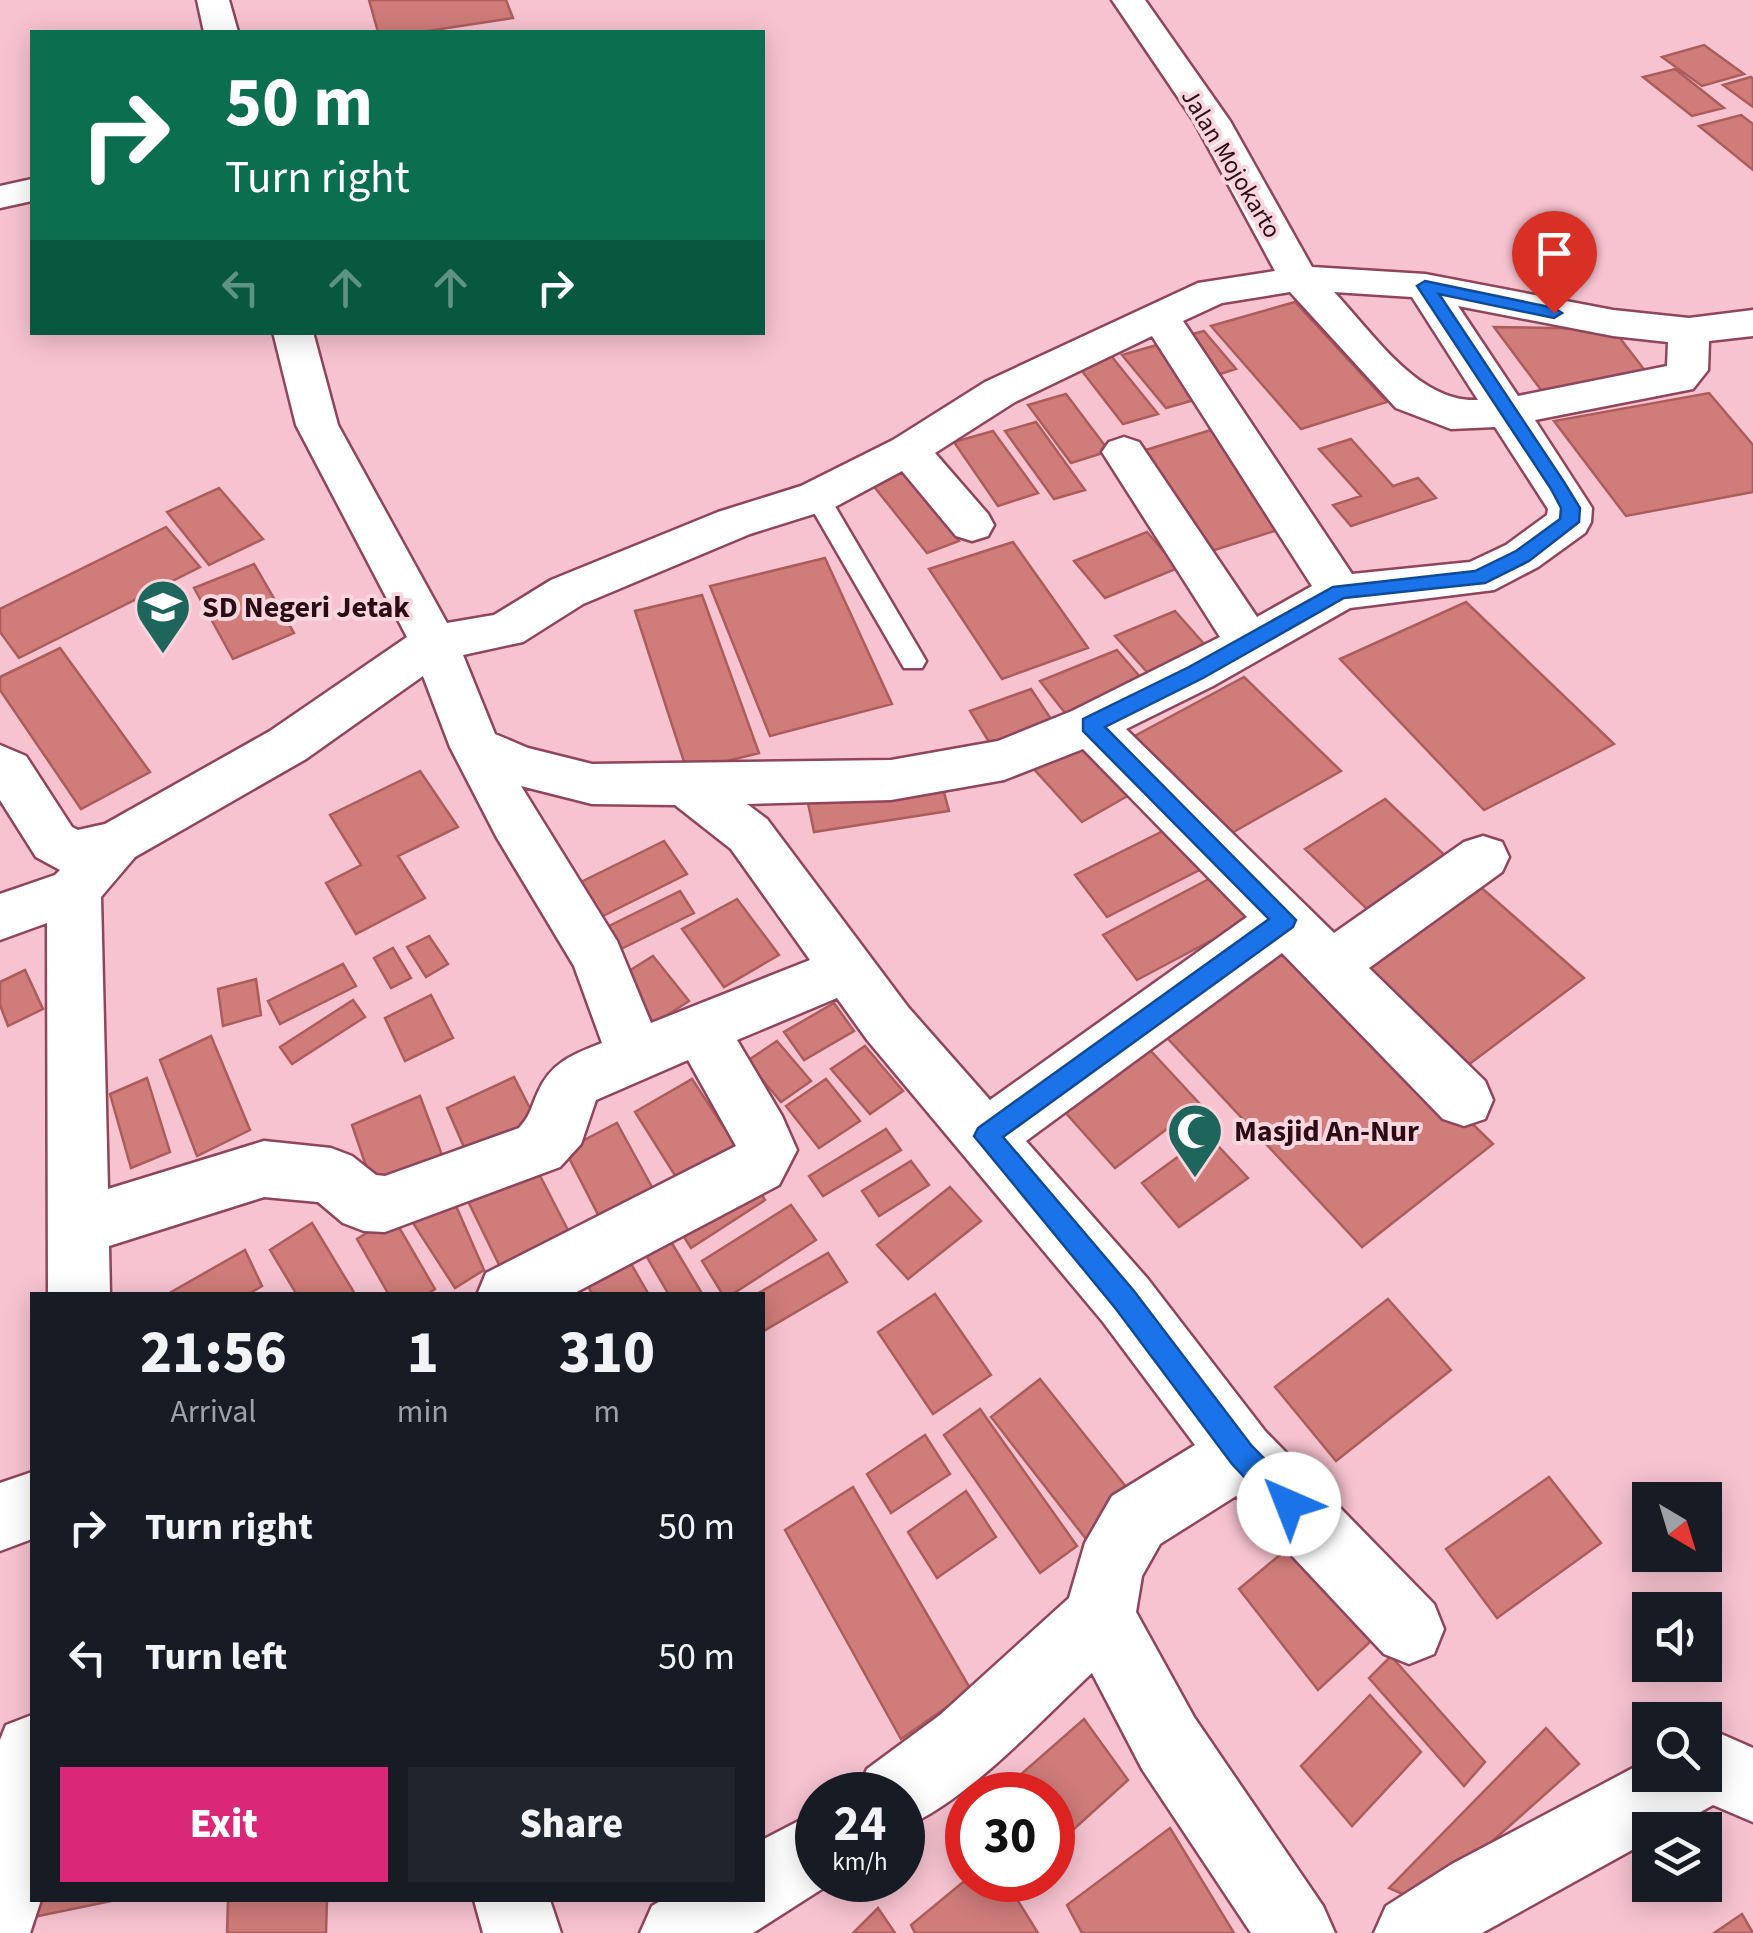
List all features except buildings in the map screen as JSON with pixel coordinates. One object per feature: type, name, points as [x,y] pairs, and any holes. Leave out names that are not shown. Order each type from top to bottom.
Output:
[{"type":"street","points":[[214,0],[222,30]]},
{"type":"street","name":"Jalan Mojokarto","points":[[1128,0],[1212,122],[1299,279],[1412,398],[1451,415],[1506,412],[1678,379],[1687,370],[1689,331]]},
{"type":"street","points":[[0,197],[30,190]]},
{"type":"street","points":[[0,765],[8,770],[54,842],[73,852],[117,842],[288,745],[434,643],[506,630],[567,592],[734,523],[817,496],[908,450],[1000,392],[1212,292],[1299,279],[1425,286],[1595,320],[1689,331],[1753,323]]},
{"type":"street","points":[[475,746],[518,765],[592,784],[891,780],[1004,760],[1090,725],[1340,592],[1478,578],[1522,556],[1570,522],[1570,508],[1425,286]]},
{"type":"street","points":[[1162,318],[1340,592]]},
{"type":"street","points":[[294,335],[318,425],[434,643],[475,746],[516,823],[598,958],[636,1056]]},
{"type":"street","points":[[908,450],[972,524]]},
{"type":"street","points":[[1124,452],[1249,642]]},
{"type":"street","points":[[1090,725],[1464,1100]]},
{"type":"street","points":[[686,785],[749,834],[888,1024],[1125,1300],[1242,1454],[1409,1629]]},
{"type":"street","points":[[0,917],[74,891],[117,842]]},
{"type":"street","points":[[1330,966],[1483,858]]},
{"type":"street","points":[[74,891],[79,1292]]},
{"type":"street","points":[[986,1136],[1285,920]]},
{"type":"street","points":[[81,1226],[264,1170],[331,1176],[364,1203],[385,1204],[539,1148],[560,1125],[564,1098],[576,1082],[847,969]]},
{"type":"street","points":[[514,1292],[758,1165],[767,1150],[700,1029]]},
{"type":"street","points":[[924,1772],[966,1740],[1100,1618],[1109,1566],[1136,1520],[1242,1454]]},
{"type":"street","points":[[0,1517],[30,1507]]},
{"type":"street","points":[[1100,1618],[1168,1743],[1296,1933]]},
{"type":"street","points":[[0,1913],[30,1760]]},
{"type":"street","points":[[1722,1771],[1753,1785]]},
{"type":"street","points":[[1413,1933],[1478,1890],[1663,1792]]},
{"type":"street","points":[[765,1883],[795,1863]]},
{"type":"street","points":[[513,1902],[522,1933]]},
{"type":"street","points":[[679,1933],[733,1902]]},
{"type":"lane","points":[[817,496],[914,661]]},
{"type":"place","name":"SD Negeri Jetak","points":[[163,656]]},
{"type":"place","name":"Masjid An-Nur","points":[[1195,1180]]},
{"type":"route","points":[[1289,1504],[1242,1454],[1125,1300],[986,1136],[1285,920],[1090,725],[1196,673],[1340,592],[1478,578],[1550,539],[1570,522],[1570,508],[1558,486],[1425,286],[1554,313]]}]
